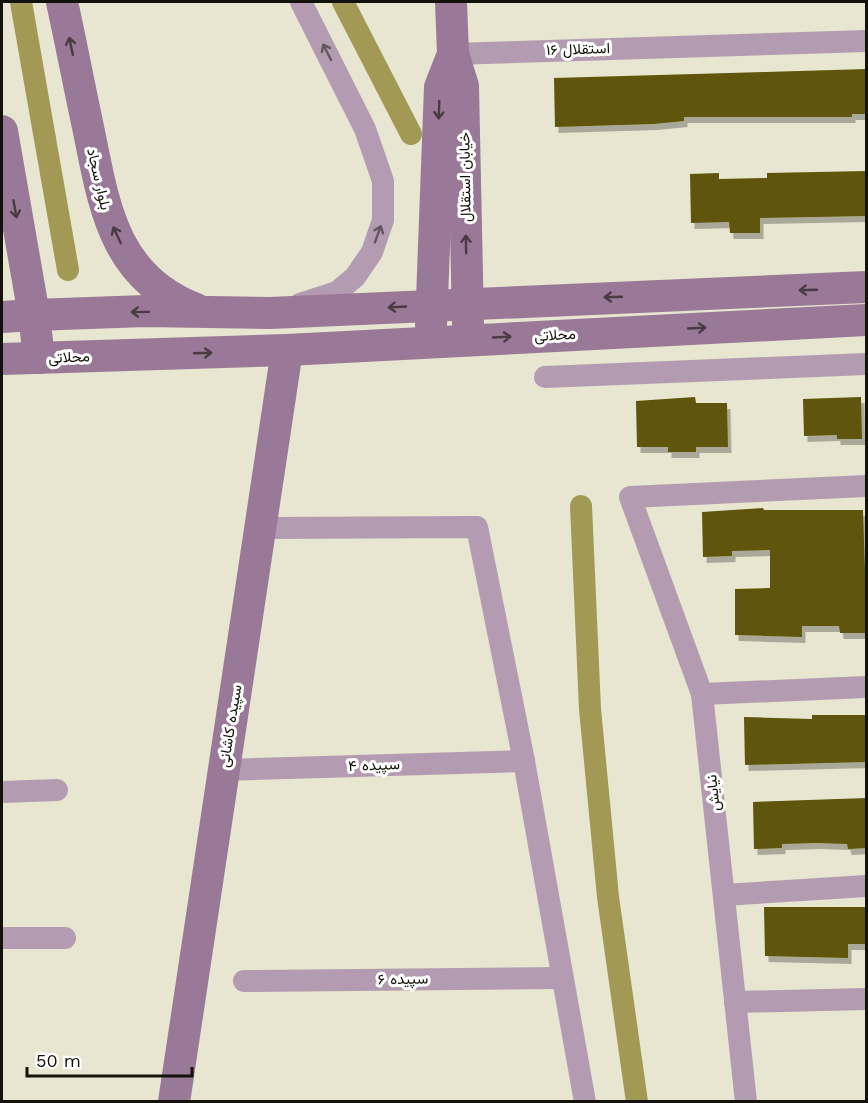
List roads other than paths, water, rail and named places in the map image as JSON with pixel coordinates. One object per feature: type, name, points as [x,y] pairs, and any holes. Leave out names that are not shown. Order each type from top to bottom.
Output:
[{"type":"main road","name":"بلوار سجاد","points":[[62,2],[105,211],[135,268],[159,291],[177,302],[205,312]]},
{"type":"main road","points":[[431,342],[430,306],[440,87],[453,54],[451,2]]},
{"type":"main road","name":"خیابان استقلال","points":[[453,54],[463,86],[469,339]]},
{"type":"main road","points":[[2,131],[34,315]]},
{"type":"main road","points":[[2,317],[205,312],[270,313],[867,288]]},
{"type":"main road","name":"محلاتی","points":[[34,315],[39,358],[287,350],[867,320]]},
{"type":"main road","name":"سپیده کاشانی","points":[[174,1101],[287,350]]},
{"type":"main road","points":[[2,359],[39,358]]},
{"type":"street","points":[[270,313],[337,292],[346,285],[355,277],[372,252],[383,220],[383,182],[365,129],[301,2]]},
{"type":"street","name":"استقلال ۱۶","points":[[453,54],[702,44],[867,41]]},
{"type":"street","points":[[546,377],[867,364]]},
{"type":"street","name":"نیایش","points":[[746,1101],[702,694],[630,497],[867,486]]},
{"type":"street","points":[[260,528],[477,526],[524,761],[585,1101]]},
{"type":"street","points":[[702,694],[859,687]]},
{"type":"street","name":"سپیده ۴","points":[[224,770],[524,761]]},
{"type":"street","points":[[2,792],[57,790]]},
{"type":"street","points":[[724,895],[867,886]]},
{"type":"street","points":[[2,938],[65,938]]},
{"type":"street","name":"سپیده ۶","points":[[244,981],[562,978]]},
{"type":"street","points":[[735,1002],[867,999]]},
{"type":"waterway","points":[[21,2],[68,270]]},
{"type":"waterway","points":[[343,2],[411,134]]},
{"type":"waterway","points":[[581,506],[590,709],[608,897],[637,1102]]}]
